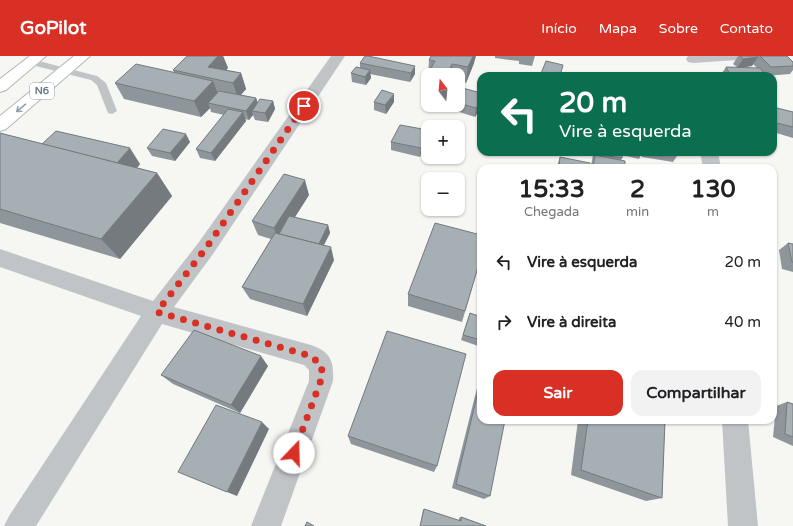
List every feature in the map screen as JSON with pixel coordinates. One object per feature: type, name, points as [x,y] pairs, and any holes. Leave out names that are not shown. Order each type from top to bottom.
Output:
[{"type":"highway","name":"N6","points":[[0,125],[83,56]]},
{"type":"highway","name":"N6","points":[[0,87],[35,59]]},
{"type":"street","points":[[19,526],[157,312],[206,248],[338,56]]},
{"type":"street","points":[[695,72],[693,58],[737,56]]},
{"type":"street","points":[[0,258],[157,312],[311,356],[322,366],[321,380],[266,526]]},
{"type":"street","points":[[735,424],[743,526]]},
{"type":"lane","points":[[35,59],[94,78],[101,83],[112,111]]},
{"type":"building","points":[[187,56],[218,56],[208,67],[241,73],[233,83],[173,70]]},
{"type":"building","points":[[365,56],[415,66],[411,73],[360,63]]},
{"type":"building","points":[[431,56],[473,56],[468,67],[452,64],[450,68],[431,68],[435,61],[429,60]]},
{"type":"building","points":[[740,56],[757,56],[758,57],[743,59]]},
{"type":"building","points":[[760,56],[787,56],[793,62],[793,66],[771,67]]},
{"type":"building","points":[[546,61],[563,65],[561,72],[542,72]]},
{"type":"building","points":[[136,64],[213,81],[194,101],[115,83]]},
{"type":"building","points":[[356,67],[370,70],[365,77],[351,73]]},
{"type":"building","points":[[726,67],[760,68],[763,72],[729,72]]},
{"type":"building","points":[[465,89],[477,92],[476,108],[465,105]]},
{"type":"building","points":[[382,90],[394,94],[385,105],[374,102]]},
{"type":"building","points":[[219,91],[256,98],[246,111],[208,103]]},
{"type":"building","points":[[260,99],[273,101],[265,113],[252,111]]},
{"type":"building","points":[[777,108],[793,112],[793,127],[777,123]]},
{"type":"building","points":[[228,109],[243,112],[211,153],[196,149]]},
{"type":"building","points":[[400,125],[421,129],[421,148],[391,142]]},
{"type":"building","points":[[163,129],[186,134],[170,153],[147,148]]},
{"type":"building","points":[[56,131],[130,148],[117,163],[42,144]]},
{"type":"building","points":[[0,133],[157,173],[101,239],[0,209]]},
{"type":"building","points":[[595,156],[625,161],[625,164],[594,164]]},
{"type":"building","points":[[609,156],[622,156],[622,158]]},
{"type":"building","points":[[560,157],[590,163],[590,164],[559,164]]},
{"type":"building","points":[[284,174],[305,180],[274,228],[252,221]]},
{"type":"building","points":[[289,216],[328,225],[319,244],[279,234]]},
{"type":"building","points":[[435,223],[477,234],[477,270],[465,311],[408,294]]},
{"type":"building","points":[[275,233],[331,247],[303,304],[242,287]]},
{"type":"building","points":[[788,243],[793,244],[793,262],[792,262]]},
{"type":"building","points":[[470,313],[477,316],[477,339],[463,335]]},
{"type":"building","points":[[194,330],[261,356],[231,405],[161,375]]},
{"type":"building","points":[[387,331],[466,354],[437,466],[348,436]]},
{"type":"building","points":[[477,396],[477,424],[504,424],[490,496],[456,484]]},
{"type":"building","points":[[787,402],[793,404],[793,437],[785,434]]},
{"type":"building","points":[[216,405],[262,422],[227,492],[178,472]]},
{"type":"building","points":[[587,424],[665,424],[662,498],[581,470]]},
{"type":"building","points":[[424,509],[461,521],[461,517],[486,526],[420,526]]},
{"type":"building","points":[[307,522],[314,526],[305,526]]},
{"type":"route","points":[[294,453],[321,380],[322,366],[311,356],[157,312],[206,248],[304,106]]}]
